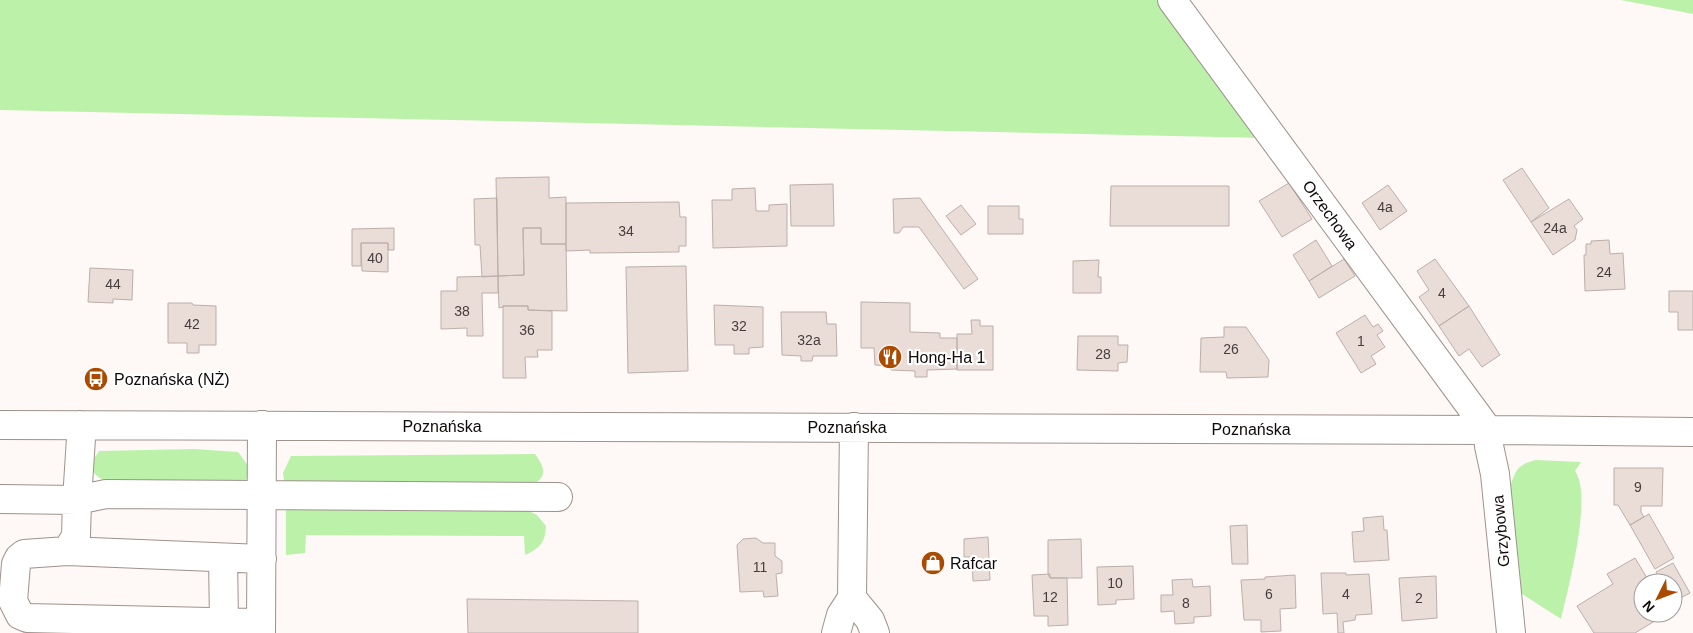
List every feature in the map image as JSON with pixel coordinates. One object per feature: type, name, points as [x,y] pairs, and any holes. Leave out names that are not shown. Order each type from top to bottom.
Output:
[{"type":"street","name":"Orzechowa","points":[[1172,0],[1488,430]]},
{"type":"street","name":"Poznańska","points":[[0,425],[854,427],[1693,432]]},
{"type":"street","points":[[67,551],[76,536],[80,425]]},
{"type":"street","points":[[262,425],[262,559],[261,628],[224,622],[27,618],[20,615],[13,602],[16,564],[24,554],[67,551],[262,559]]},
{"type":"street","points":[[836,633],[841,615],[852,598],[854,427]]},
{"type":"street","name":"Grzybowa","points":[[1488,430],[1489,446],[1495,474],[1510,633]]},
{"type":"street","points":[[0,499],[77,500],[106,494],[558,497]]},
{"type":"street","points":[[223,558],[224,622]]},
{"type":"street","points":[[852,598],[870,620],[875,633]]},
{"type":"green space","points":[[0,0],[1168,0],[1263,138],[0,110]]},
{"type":"green space","points":[[1621,0],[1693,0],[1693,14]]},
{"type":"green space","points":[[194,449],[238,452],[248,466],[249,474],[247,478],[238,485],[120,484],[100,478],[93,471],[92,467],[93,460],[99,451]]},
{"type":"green space","points":[[535,454],[542,466],[543,474],[538,481],[527,488],[285,486],[283,473],[291,456]]},
{"type":"green space","points":[[1536,460],[1581,462],[1575,471],[1580,483],[1580,520],[1573,565],[1561,619],[1519,592],[1510,487],[1518,469],[1524,464]]},
{"type":"green space","points":[[286,506],[527,510],[537,515],[546,526],[541,544],[525,555],[524,536],[306,535],[305,553],[286,555]]},
{"type":"building","points":[[1522,168],[1549,208],[1531,222],[1503,180]]},
{"type":"building","points":[[549,177],[549,198],[566,197],[566,244],[541,244],[541,228],[523,228],[524,275],[498,276],[496,178]]},
{"type":"building","points":[[1289,183],[1312,219],[1282,237],[1259,201]]},
{"type":"building","points":[[833,184],[834,226],[791,226],[790,185]]},
{"type":"building","points":[[1388,185],[1407,211],[1380,230],[1362,203]]},
{"type":"building","points":[[1111,186],[1229,186],[1229,226],[1110,226]]},
{"type":"building","points":[[755,188],[756,211],[769,211],[769,205],[787,204],[787,246],[713,248],[712,200],[732,200],[732,189]]},
{"type":"building","points":[[497,198],[498,276],[482,277],[480,245],[475,245],[474,199]]},
{"type":"building","points":[[920,198],[978,279],[964,289],[919,227],[903,227],[899,233],[894,233],[893,199]]},
{"type":"building","points":[[1569,199],[1583,219],[1574,226],[1577,230],[1575,240],[1553,255],[1531,222]]},
{"type":"building","points":[[679,202],[680,217],[686,217],[686,246],[679,246],[679,252],[590,253],[590,250],[566,251],[566,203]]},
{"type":"building","points":[[961,205],[976,224],[961,235],[946,216]]},
{"type":"building","points":[[988,206],[1019,206],[1019,219],[1023,219],[1023,234],[988,234]]},
{"type":"building","points":[[394,228],[394,250],[388,250],[388,243],[361,243],[361,266],[352,266],[352,229]]},
{"type":"building","points":[[523,228],[541,228],[541,244],[566,244],[567,311],[528,310],[528,306],[503,306],[499,308],[498,276],[524,275]]},
{"type":"building","points":[[1316,240],[1332,266],[1309,281],[1293,255]]},
{"type":"building","points":[[1609,240],[1610,254],[1623,253],[1625,289],[1585,291],[1584,255],[1586,255],[1586,244],[1591,244],[1591,241]]},
{"type":"building","points":[[361,243],[388,243],[388,272],[362,271]]},
{"type":"building","points":[[1344,259],[1355,276],[1319,298],[1309,281]]},
{"type":"building","points":[[1435,259],[1469,306],[1439,326],[1419,297],[1429,290],[1417,271]]},
{"type":"building","points":[[1099,260],[1098,277],[1101,277],[1101,293],[1073,293],[1073,261]]},
{"type":"building","points":[[686,266],[688,371],[628,373],[626,267]]},
{"type":"building","points":[[90,268],[133,270],[132,300],[113,299],[113,303],[88,302]]},
{"type":"building","points":[[498,276],[498,293],[482,293],[483,336],[467,336],[467,328],[441,329],[441,291],[457,291],[457,277]]},
{"type":"building","points":[[1669,291],[1693,291],[1693,330],[1678,330],[1678,312],[1669,312]]},
{"type":"building","points":[[861,302],[910,303],[910,332],[940,333],[940,338],[957,338],[957,369],[927,370],[927,377],[915,377],[915,371],[891,370],[891,366],[875,365],[874,348],[861,348]]},
{"type":"building","points":[[168,303],[216,306],[216,345],[199,345],[199,353],[187,353],[187,343],[168,343]]},
{"type":"building","points":[[714,305],[763,307],[763,347],[749,348],[749,354],[734,354],[734,345],[715,345]]},
{"type":"building","points":[[503,306],[528,306],[528,310],[552,311],[552,350],[537,350],[538,357],[525,357],[526,378],[503,378]]},
{"type":"building","points":[[1469,306],[1500,355],[1482,367],[1469,349],[1459,356],[1439,326]]},
{"type":"building","points":[[781,312],[826,312],[827,324],[836,324],[837,356],[813,356],[812,361],[801,361],[801,356],[782,355]]},
{"type":"building","points":[[1365,315],[1373,327],[1378,324],[1383,331],[1377,335],[1385,347],[1371,356],[1376,364],[1361,373],[1336,333]]},
{"type":"building","points":[[971,320],[980,320],[980,326],[993,326],[993,370],[957,370],[957,334],[972,334]]},
{"type":"building","points":[[1224,327],[1246,327],[1269,360],[1268,377],[1227,378],[1226,372],[1200,372],[1201,338],[1224,337]]},
{"type":"building","points":[[1078,336],[1118,336],[1118,345],[1128,345],[1127,362],[1118,363],[1118,371],[1077,370]]},
{"type":"building","points":[[1614,468],[1663,468],[1662,506],[1641,506],[1641,512],[1644,517],[1630,525],[1618,505],[1614,505]]},
{"type":"building","points":[[1649,514],[1674,558],[1655,569],[1630,525]]},
{"type":"building","points":[[1383,516],[1384,530],[1387,530],[1389,560],[1354,562],[1352,532],[1364,531],[1363,518]]},
{"type":"building","points":[[1247,525],[1248,564],[1232,564],[1230,526]]},
{"type":"building","points":[[988,537],[990,580],[973,581],[972,557],[964,557],[964,539]]},
{"type":"building","points":[[756,538],[763,543],[775,543],[775,556],[782,561],[782,573],[776,574],[778,596],[764,597],[763,591],[740,592],[737,545],[743,539]]},
{"type":"building","points":[[1081,539],[1082,578],[1050,578],[1048,574],[1048,540]]},
{"type":"building","points":[[1635,558],[1644,573],[1633,573],[1633,623],[1652,623],[1635,633],[1594,633],[1577,606],[1613,584],[1607,574]]},
{"type":"building","points":[[1673,563],[1679,573],[1657,573]]},
{"type":"building","points":[[1133,566],[1134,599],[1116,600],[1116,604],[1098,605],[1097,567]]},
{"type":"building","points":[[1321,573],[1369,574],[1372,614],[1356,615],[1355,620],[1343,622],[1344,633],[1338,633],[1337,613],[1323,614]]},
{"type":"building","points":[[1050,574],[1050,578],[1067,578],[1068,625],[1048,626],[1048,616],[1034,616],[1032,575]]},
{"type":"building","points":[[1295,575],[1296,608],[1280,609],[1281,631],[1261,632],[1261,620],[1244,620],[1241,580]]},
{"type":"building","points":[[1436,576],[1437,618],[1402,621],[1399,578]]},
{"type":"building","points":[[1192,579],[1193,587],[1210,586],[1211,616],[1194,617],[1194,623],[1175,624],[1174,611],[1161,612],[1161,595],[1173,595],[1172,580]]},
{"type":"building","points":[[1683,581],[1690,593],[1683,597]]},
{"type":"building","points":[[467,599],[638,601],[638,633],[468,633]]},
{"type":"place","name":"Hong-Ha 1","points":[[890,357]]},
{"type":"place","name":"Poznańska (NŻ)","points":[[96,379]]},
{"type":"place","name":"Rafcar","points":[[933,563]]}]
